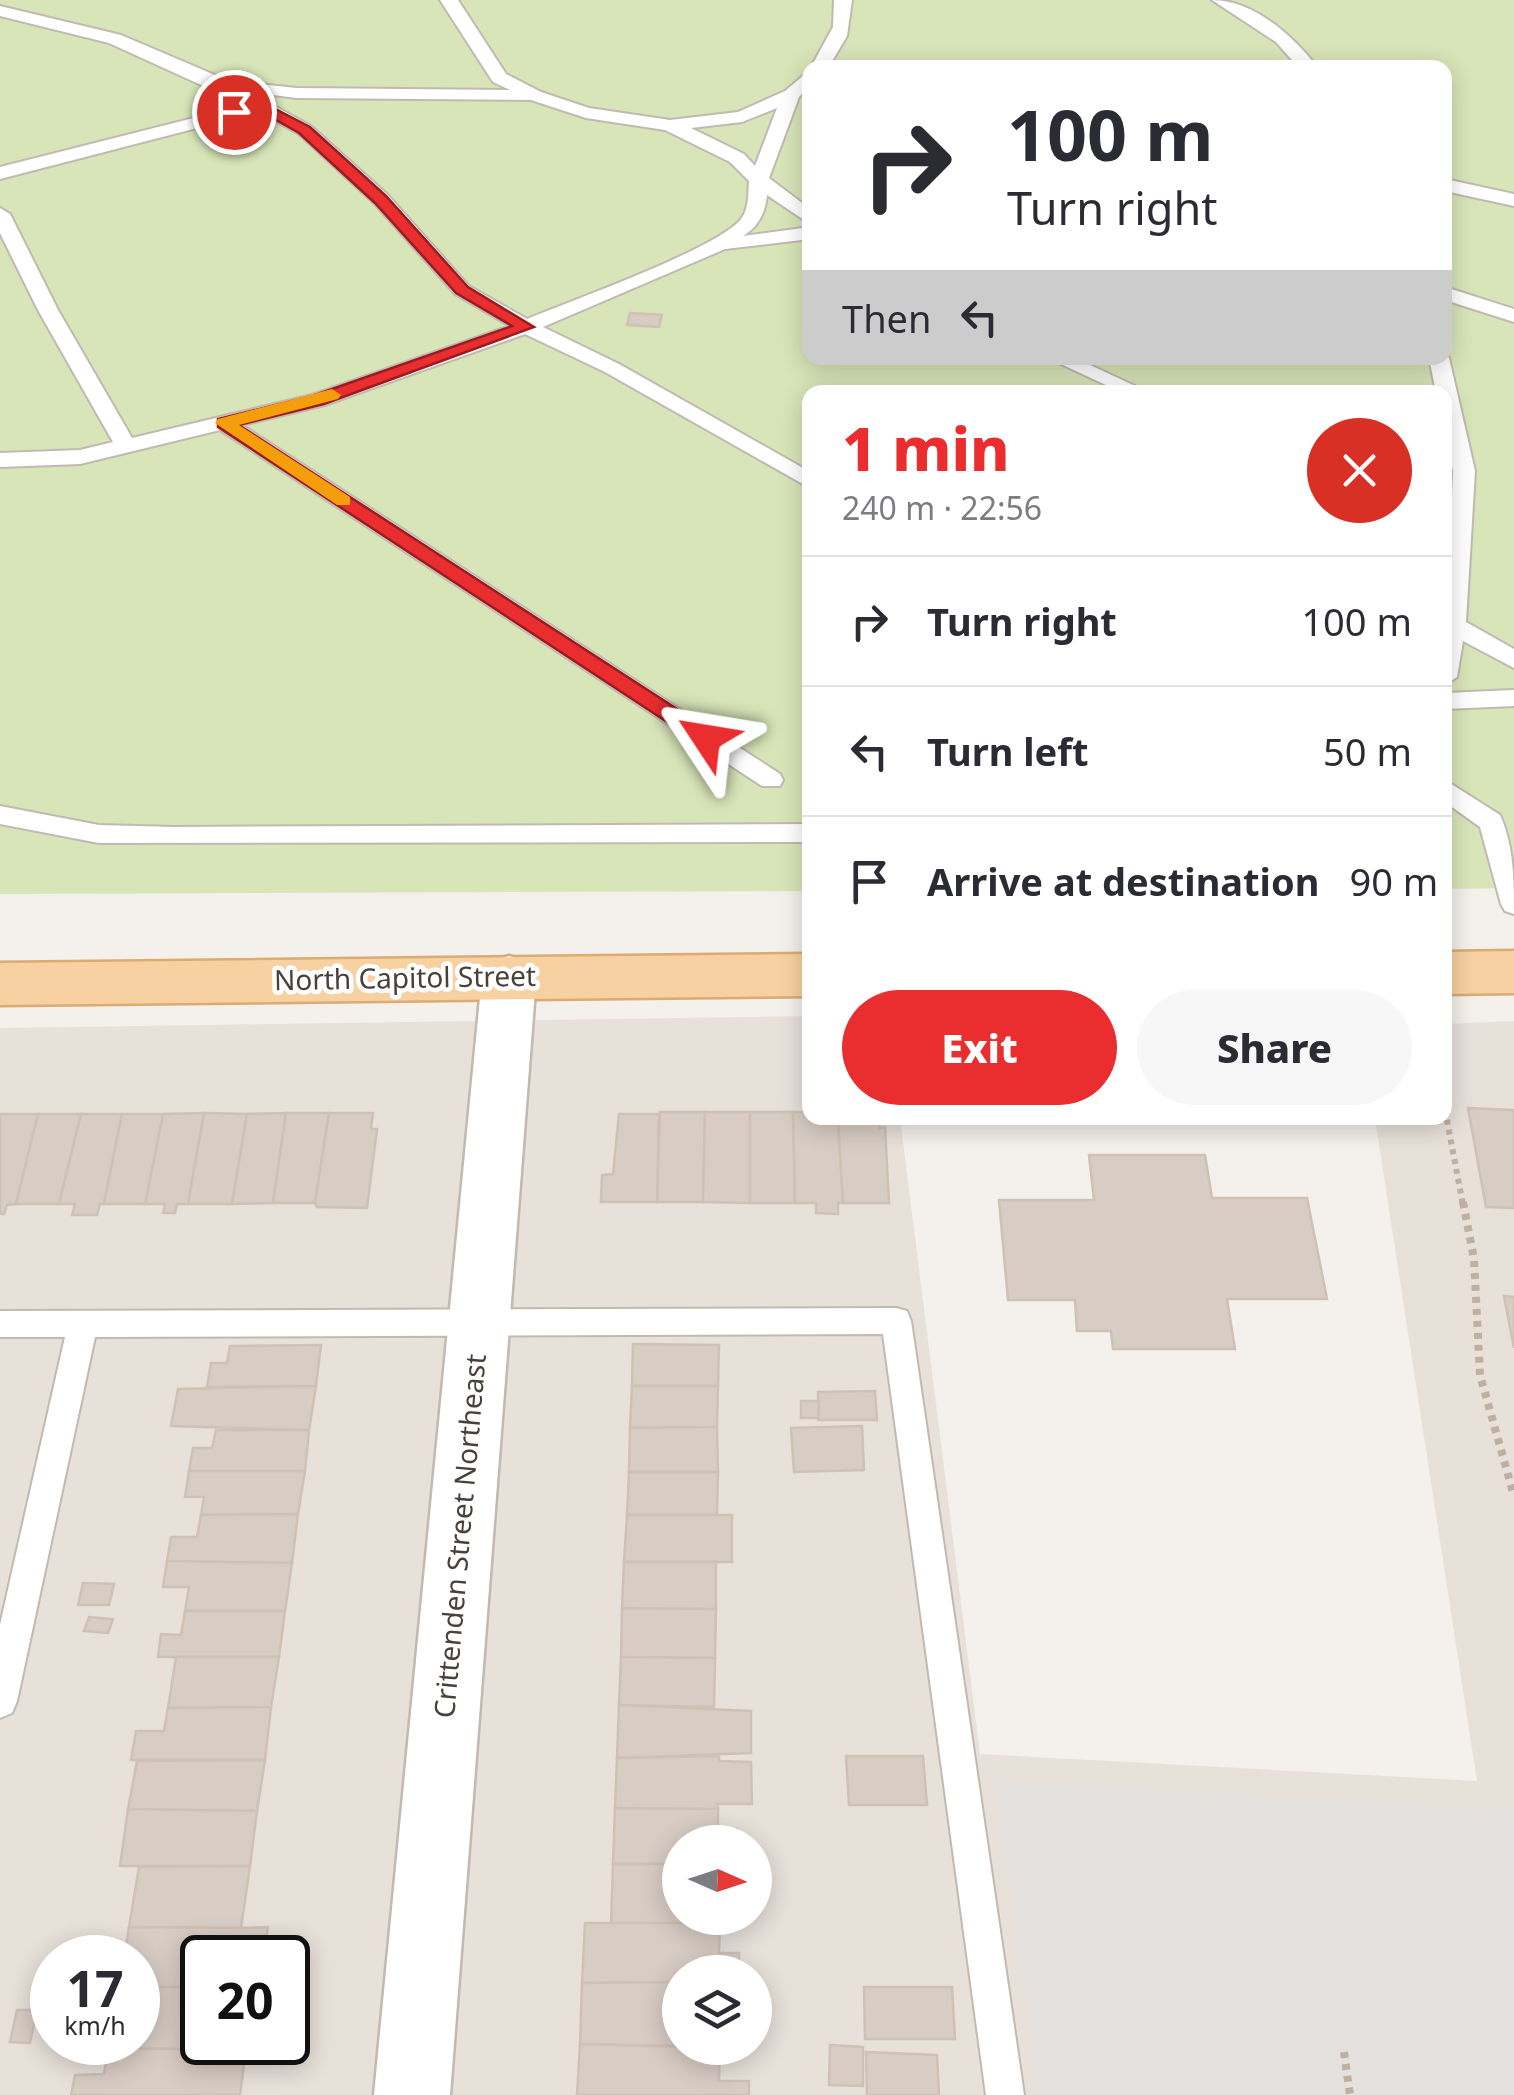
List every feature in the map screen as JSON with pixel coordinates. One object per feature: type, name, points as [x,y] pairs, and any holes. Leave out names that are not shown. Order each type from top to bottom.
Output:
[{"type":"main road","points":[[1452,972],[1514,972]]},
{"type":"main road","name":"North Capitol Street","points":[[0,984],[802,975]]},
{"type":"street","name":"Crittenden Street Northeast","points":[[412,2095],[510,976]]},
{"type":"lane","points":[[26,15],[46,0]]},
{"type":"lane","points":[[449,0],[499,78],[586,113],[670,126],[742,117],[791,95],[802,83]]},
{"type":"lane","points":[[825,60],[846,14],[844,0]]},
{"type":"lane","points":[[1220,0],[1282,38],[1303,60]]},
{"type":"lane","points":[[0,11],[115,39],[220,83],[304,130],[368,188],[462,290],[526,327],[612,368],[802,476]]},
{"type":"lane","points":[[220,83],[313,94],[536,96]]},
{"type":"lane","points":[[713,248],[747,225],[756,209],[759,180],[791,95]]},
{"type":"lane","points":[[0,173],[262,106]]},
{"type":"lane","points":[[670,126],[737,158],[802,212]]},
{"type":"lane","points":[[1452,187],[1514,200]]},
{"type":"lane","points":[[0,214],[48,310],[127,447]]},
{"type":"lane","points":[[0,460],[80,456],[318,400],[526,327],[713,248],[802,234]]},
{"type":"lane","points":[[1452,295],[1514,316]]},
{"type":"lane","points":[[1074,365],[1122,385]]},
{"type":"lane","points":[[1452,417],[1464,471],[1454,520],[1452,638]]},
{"type":"lane","points":[[224,423],[771,780]]},
{"type":"lane","points":[[1454,626],[1514,660]]},
{"type":"lane","points":[[1452,702],[1514,698]]},
{"type":"lane","points":[[1452,794],[1491,822],[1514,904]]},
{"type":"lane","points":[[0,815],[100,834],[174,836],[802,834]]},
{"type":"lane","points":[[0,1324],[896,1321],[1005,2095]]},
{"type":"lane","points":[[0,1701],[83,1324]]},
{"type":"path","points":[[1448,1125],[1474,1259],[1480,1374],[1514,1496]]},
{"type":"path","points":[[1344,2052],[1350,2095]]},
{"type":"shaded area","points":[[802,1016],[802,1125],[901,1125],[980,1754],[1477,1781],[1376,1125],[1452,1125],[1452,1024],[1514,1021],[1514,2095],[0,2095],[0,1028]]},
{"type":"shaded area","points":[[995,1780],[1514,1811],[1514,2095],[1040,2095]]},
{"type":"green space","points":[[0,0],[1514,0],[1514,888],[1452,889],[1452,385],[802,385],[802,891],[0,894]]},
{"type":"building","points":[[630,313],[662,315],[659,327],[627,325]]},
{"type":"building","points":[[1468,1108],[1514,1110],[1514,1208],[1486,1207]]},
{"type":"building","points":[[660,1112],[705,1112],[703,1202],[657,1202]]},
{"type":"building","points":[[705,1112],[750,1112],[750,1203],[703,1202]]},
{"type":"building","points":[[750,1112],[793,1112],[795,1203],[750,1203]]},
{"type":"building","points":[[793,1112],[802,1112],[802,1125],[838,1125],[843,1203],[838,1203],[838,1214],[816,1213],[816,1203],[795,1203]]},
{"type":"building","points":[[204,1113],[188,1204],[177,1204],[175,1213],[163,1213],[165,1204],[145,1204],[163,1114]]},
{"type":"building","points":[[204,1113],[247,1114],[232,1204],[188,1204]]},
{"type":"building","points":[[286,1113],[273,1203],[232,1204],[247,1114]]},
{"type":"building","points":[[286,1113],[329,1113],[315,1203],[273,1203]]},
{"type":"building","points":[[329,1113],[373,1113],[371,1129],[377,1129],[367,1208],[317,1207],[315,1203]]},
{"type":"building","points":[[0,1114],[38,1114],[16,1204],[7,1205],[4,1214],[0,1214]]},
{"type":"building","points":[[38,1114],[81,1114],[59,1204],[16,1204]]},
{"type":"building","points":[[81,1114],[122,1114],[104,1204],[100,1204],[97,1215],[72,1215],[75,1204],[59,1204]]},
{"type":"building","points":[[122,1114],[163,1114],[145,1204],[104,1204]]},
{"type":"building","points":[[619,1114],[659,1114],[657,1202],[601,1202],[602,1175],[613,1174]]},
{"type":"building","points":[[838,1125],[885,1127],[889,1203],[843,1203]]},
{"type":"building","points":[[1089,1155],[1205,1155],[1212,1198],[1307,1198],[1327,1299],[1227,1299],[1235,1349],[1113,1349],[1111,1331],[1077,1331],[1075,1300],[1008,1300],[999,1200],[1094,1200]]},
{"type":"building","points":[[1504,1296],[1514,1297],[1514,1348]]},
{"type":"building","points":[[633,1344],[719,1345],[718,1386],[632,1386]]},
{"type":"building","points":[[321,1345],[316,1386],[207,1387],[211,1363],[227,1363],[230,1346]]},
{"type":"building","points":[[316,1386],[309,1430],[171,1426],[178,1389]]},
{"type":"building","points":[[632,1386],[718,1386],[717,1427],[630,1428]]},
{"type":"building","points":[[875,1391],[877,1420],[818,1420],[818,1392]]},
{"type":"building","points":[[801,1401],[819,1401],[818,1418],[801,1418]]},
{"type":"building","points":[[862,1426],[864,1470],[794,1472],[791,1428]]},
{"type":"building","points":[[717,1427],[718,1472],[629,1472],[630,1428]]},
{"type":"building","points":[[216,1430],[309,1430],[305,1471],[189,1471],[193,1448],[212,1448]]},
{"type":"building","points":[[189,1471],[305,1471],[298,1514],[201,1515],[204,1497],[185,1497]]},
{"type":"building","points":[[629,1472],[718,1472],[717,1515],[627,1515]]},
{"type":"building","points":[[298,1514],[292,1563],[167,1561],[171,1537],[197,1537],[201,1515]]},
{"type":"building","points":[[627,1515],[732,1515],[732,1562],[624,1562]]},
{"type":"building","points":[[167,1561],[292,1563],[285,1611],[185,1611],[189,1587],[163,1587]]},
{"type":"building","points":[[624,1562],[716,1562],[716,1609],[622,1608]]},
{"type":"building","points":[[83,1583],[114,1584],[109,1605],[78,1605]]},
{"type":"building","points":[[622,1608],[716,1609],[715,1658],[621,1657]]},
{"type":"building","points":[[185,1611],[285,1611],[279,1657],[158,1657],[161,1634],[181,1635]]},
{"type":"building","points":[[89,1617],[113,1619],[108,1633],[84,1631]]},
{"type":"building","points":[[176,1657],[279,1657],[271,1707],[168,1708]]},
{"type":"building","points":[[621,1657],[715,1658],[714,1707],[619,1705]]},
{"type":"building","points":[[619,1705],[751,1711],[751,1753],[617,1758]]},
{"type":"building","points":[[271,1707],[265,1760],[131,1760],[136,1731],[164,1731],[168,1708]]},
{"type":"building","points":[[719,1756],[719,1761],[751,1762],[752,1804],[717,1804],[718,1809],[615,1808],[617,1758]]},
{"type":"building","points":[[846,1756],[923,1756],[927,1805],[849,1805]]},
{"type":"building","points":[[265,1760],[257,1811],[128,1809],[137,1761]]},
{"type":"building","points":[[615,1808],[718,1809],[718,1825],[662,1825],[662,1864],[613,1864]]},
{"type":"building","points":[[128,1809],[257,1811],[250,1866],[120,1866]]},
{"type":"building","points":[[613,1864],[662,1864],[662,1924],[611,1924]]},
{"type":"building","points":[[250,1866],[241,1928],[129,1927],[139,1867]]},
{"type":"building","points":[[585,1923],[662,1923],[662,1935],[720,1935],[719,1953],[739,1953],[662,1955],[662,1982],[582,1983]]},
{"type":"building","points":[[129,1927],[268,1927],[267,1935],[180,1935],[180,1987],[160,1987],[160,1935],[128,1935]]},
{"type":"building","points":[[662,1982],[662,2046],[580,2044],[582,1983]]},
{"type":"building","points":[[160,1987],[180,1987],[180,2049],[160,2049]]},
{"type":"building","points":[[864,1987],[952,1987],[955,2039],[865,2039]]},
{"type":"building","points":[[17,2010],[30,2010],[30,2043],[10,2042]]},
{"type":"building","points":[[580,2044],[662,2046],[662,2065],[719,2065],[719,2081],[749,2081],[749,2095],[577,2095]]},
{"type":"building","points":[[830,2045],[863,2047],[863,2086],[829,2085]]},
{"type":"building","points":[[160,2049],[180,2049],[180,2065],[244,2065],[240,2095],[71,2095],[75,2075],[104,2074],[105,2065],[160,2065]]},
{"type":"building","points":[[866,2052],[937,2055],[939,2095],[867,2095]]},
{"type":"slow traffic","points":[[332,395],[224,423],[343,501]]},
{"type":"route","points":[[234,112],[262,106],[304,130],[380,199],[462,290],[526,327],[318,400],[224,423],[706,738]]}]
